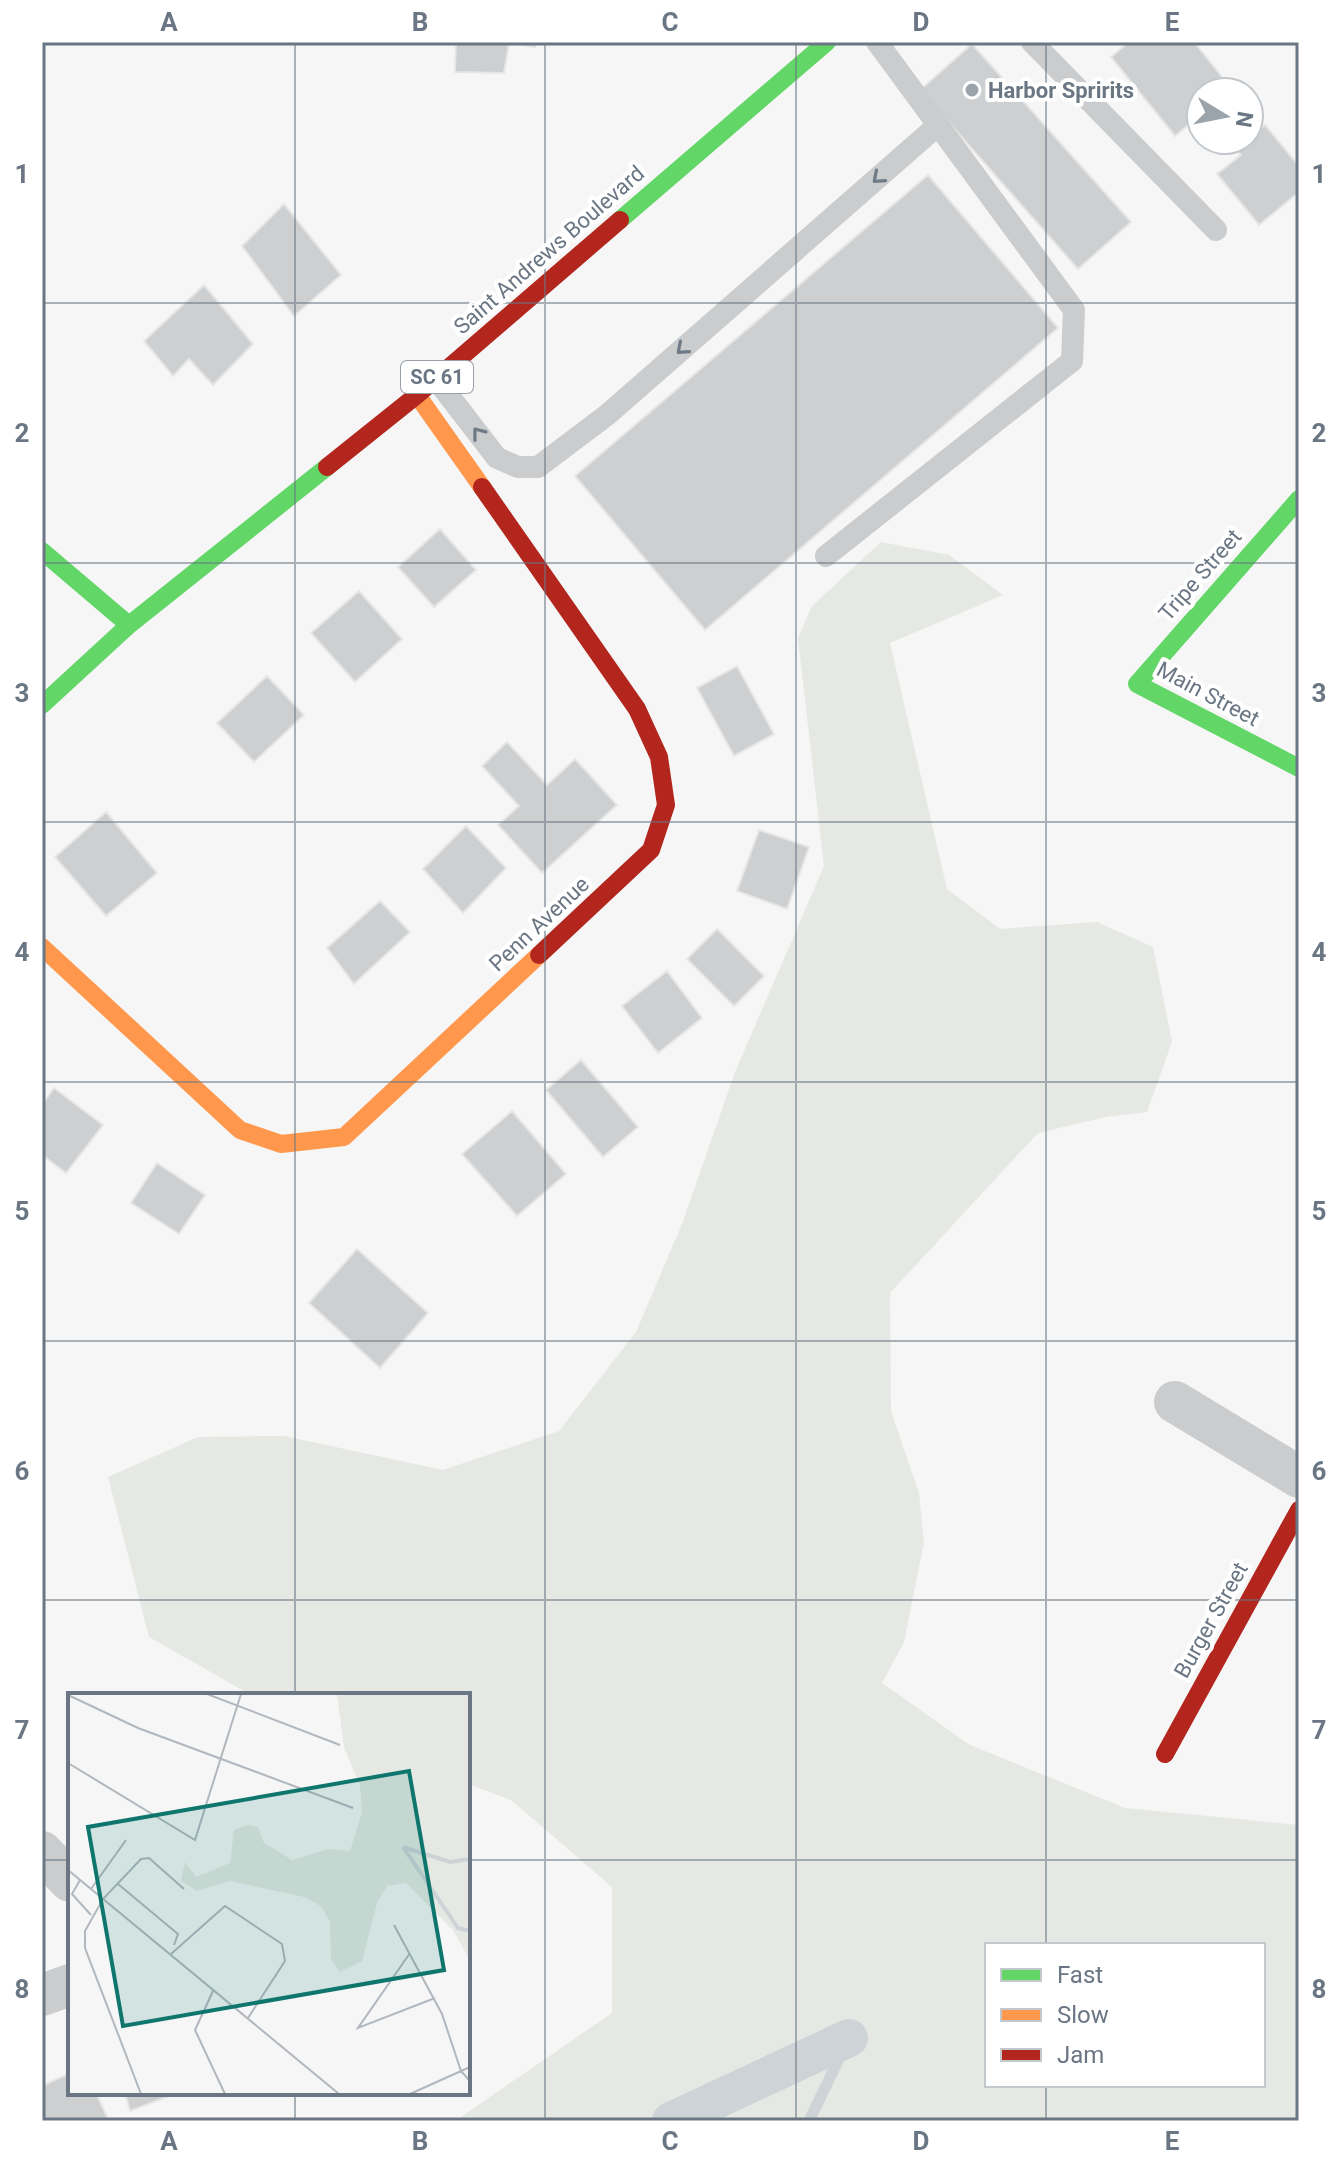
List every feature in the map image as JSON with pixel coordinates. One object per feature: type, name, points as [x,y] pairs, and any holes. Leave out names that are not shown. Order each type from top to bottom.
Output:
[{"type":"street","name":"Saint Andrews Boulevard","points":[[42,705],[129,625],[436,379],[827,42]]},
{"type":"street","name":"Penn Avenue","points":[[42,947],[240,1130],[281,1144],[344,1137],[651,850],[666,805],[659,757],[637,709],[417,395]]},
{"type":"street","name":"Tripe Street","points":[[1137,684],[1299,499]]},
{"type":"street","points":[[42,551],[129,625]]},
{"type":"street","name":"Main Street","points":[[1137,684],[1299,768]]},
{"type":"street","points":[[1175,1402],[1299,1477]]},
{"type":"street","name":"Burger Street","points":[[1165,1754],[1299,1510]]},
{"type":"street","points":[[42,1852],[68,1879]]},
{"type":"street","points":[[42,1995],[68,1986]]},
{"type":"lane","points":[[826,556],[1072,361],[1074,310],[877,42]]},
{"type":"lane","points":[[1032,42],[1216,230]]},
{"type":"lane","points":[[436,379],[497,458],[518,467],[538,467],[607,415],[937,126]]},
{"type":"shaded area","points":[[881,542],[949,555],[1003,595],[890,643],[947,889],[1000,929],[1097,922],[1153,947],[1172,1042],[1147,1112],[1106,1117],[1038,1133],[890,1293],[891,1411],[919,1493],[924,1542],[904,1642],[882,1683],[970,1745],[1125,1808],[1299,1825],[1299,2121],[455,2121],[612,2013],[612,1887],[511,1800],[470,1785],[470,1693],[247,1693],[149,1637],[108,1477],[198,1437],[284,1436],[443,1470],[559,1431],[636,1332],[682,1224],[735,1072],[824,866],[798,638],[812,606]]},
{"type":"building","points":[[456,42],[536,42],[535,47],[509,43],[504,73],[455,72]]},
{"type":"building","points":[[1129,42],[1194,42],[1221,76],[1185,76],[1185,128],[1175,136],[1111,57]]},
{"type":"building","points":[[972,44],[1131,222],[1078,269],[920,90]]},
{"type":"building","points":[[1265,125],[1299,166],[1299,192],[1259,225],[1217,174],[1240,156],[1265,156]]},
{"type":"building","points":[[928,175],[1058,328],[705,630],[575,476]]},
{"type":"building","points":[[284,204],[341,275],[294,316],[242,246]]},
{"type":"building","points":[[204,285],[253,344],[213,385],[189,359],[173,376],[144,341]]},
{"type":"building","points":[[440,529],[476,570],[434,607],[398,567]]},
{"type":"building","points":[[359,591],[402,639],[355,682],[311,633]]},
{"type":"building","points":[[737,666],[774,734],[734,756],[697,688]]},
{"type":"building","points":[[267,676],[304,715],[254,762],[217,723]]},
{"type":"building","points":[[507,742],[547,785],[575,759],[617,805],[542,873],[498,825],[519,806],[482,766]]},
{"type":"building","points":[[106,812],[157,873],[106,916],[55,857]]},
{"type":"building","points":[[466,826],[506,868],[463,913],[423,869]]},
{"type":"building","points":[[759,830],[809,847],[787,909],[737,891]]},
{"type":"building","points":[[380,901],[410,932],[354,984],[327,948]]},
{"type":"building","points":[[717,929],[764,976],[734,1006],[687,959]]},
{"type":"building","points":[[667,971],[702,1018],[658,1053],[622,1006]]},
{"type":"building","points":[[581,1060],[638,1127],[603,1157],[546,1090]]},
{"type":"building","points":[[54,1088],[103,1125],[66,1173],[42,1155],[42,1105]]},
{"type":"building","points":[[512,1111],[566,1174],[517,1216],[462,1154]]},
{"type":"building","points":[[157,1163],[205,1195],[179,1234],[131,1203]]},
{"type":"building","points":[[357,1249],[428,1313],[380,1368],[309,1303]]},
{"type":"building","points":[[68,2074],[68,2095],[97,2095],[109,2121],[42,2121],[42,2086]]},
{"type":"building","points":[[126,2095],[172,2095],[130,2111]]},
{"type":"waterway","points":[[809,2121],[849,2038]]},
{"type":"waterway","points":[[671,2121],[849,2038]]},
{"type":"traffic: fast","points":[[620,220],[827,42]]},
{"type":"traffic: fast","points":[[42,705],[129,625],[327,467]]},
{"type":"traffic: fast","points":[[1299,499],[1137,684],[1299,768]]},
{"type":"traffic: fast","points":[[42,551],[129,625]]},
{"type":"traffic: slow","points":[[417,395],[482,487]]},
{"type":"traffic: slow","points":[[42,947],[240,1130],[281,1144],[344,1137],[539,955]]},
{"type":"traffic: jam","points":[[327,467],[417,395],[620,220]]},
{"type":"traffic: jam","points":[[482,487],[637,709],[659,757],[666,805],[651,850],[539,955]]},
{"type":"traffic: jam","points":[[1165,1754],[1299,1510]]},
{"type":"place","name":"Harbor Spririts","points":[[972,90]]}]
